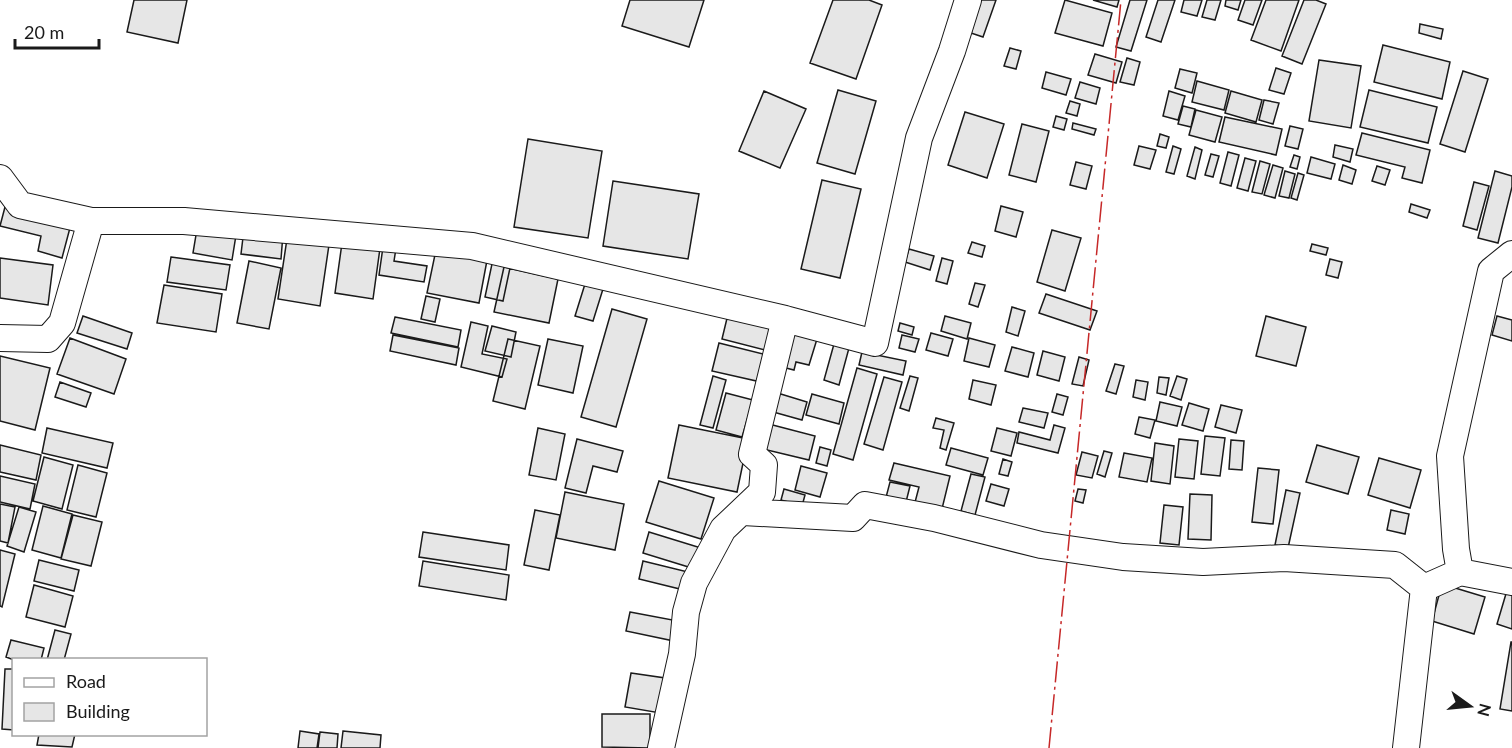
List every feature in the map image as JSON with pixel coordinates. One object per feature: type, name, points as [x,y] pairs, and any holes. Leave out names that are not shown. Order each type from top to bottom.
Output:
[{"type":"street","points":[[0,178],[20,205],[91,221],[184,221],[472,246],[785,319],[874,343],[919,138],[952,51],[968,0]]},
{"type":"street","points":[[0,338],[48,339],[62,324],[91,221]]},
{"type":"street","points":[[1460,572],[1456,549],[1450,456],[1491,271],[1512,254]]},
{"type":"street","points":[[661,748],[682,654],[686,612],[694,583],[723,529],[762,492],[764,465],[752,454],[785,319]]},
{"type":"street","points":[[743,512],[853,518],[865,506],[934,518],[1041,544],[1123,557],[1203,562],[1284,558],[1395,565],[1424,588]]},
{"type":"street","points":[[1424,588],[1460,572],[1512,582]]},
{"type":"street","points":[[1406,748],[1424,588]]},
{"type":"building","points":[[134,0],[187,0],[178,43],[127,32]]},
{"type":"building","points":[[630,0],[704,0],[689,47],[622,26]]},
{"type":"building","points":[[833,0],[869,0],[882,5],[856,79],[810,63]]},
{"type":"building","points":[[981,0],[996,0],[983,37],[971,33]]},
{"type":"building","points":[[1065,0],[1112,13],[1103,46],[1055,33]]},
{"type":"building","points":[[1093,0],[1119,0],[1117,7]]},
{"type":"building","points":[[1130,0],[1147,0],[1131,51],[1116,47]]},
{"type":"building","points":[[1158,0],[1175,0],[1161,42],[1146,37]]},
{"type":"building","points":[[1184,0],[1202,0],[1197,16],[1181,12]]},
{"type":"building","points":[[1207,0],[1221,0],[1215,20],[1202,17]]},
{"type":"building","points":[[1226,0],[1241,0],[1238,10],[1225,6]]},
{"type":"building","points":[[1245,0],[1262,0],[1253,25],[1238,20]]},
{"type":"building","points":[[1266,0],[1299,0],[1281,51],[1251,40]]},
{"type":"building","points":[[1304,0],[1316,0],[1326,4],[1302,64],[1282,56]]},
{"type":"building","points":[[1420,24],[1443,29],[1441,39],[1419,33]]},
{"type":"building","points":[[1383,45],[1450,62],[1442,99],[1374,82]]},
{"type":"building","points":[[1010,48],[1021,51],[1016,69],[1004,66]]},
{"type":"building","points":[[1095,54],[1122,62],[1116,83],[1088,75]]},
{"type":"building","points":[[1127,58],[1140,62],[1134,85],[1120,82]]},
{"type":"building","points":[[1319,60],[1361,66],[1351,128],[1309,121]]},
{"type":"building","points":[[1276,68],[1291,73],[1284,94],[1269,90]]},
{"type":"building","points":[[1180,69],[1197,73],[1192,93],[1175,88]]},
{"type":"building","points":[[1463,71],[1488,79],[1465,152],[1440,144]]},
{"type":"building","points":[[1046,72],[1071,79],[1066,95],[1042,88]]},
{"type":"building","points":[[1197,81],[1229,90],[1224,110],[1192,102]]},
{"type":"building","points":[[1080,82],[1100,88],[1096,104],[1075,98]]},
{"type":"building","points":[[838,90],[876,101],[855,174],[817,163]]},
{"type":"building","points":[[1369,90],[1437,107],[1428,143],[1360,127]]},
{"type":"building","points":[[764,91],[806,109],[780,168],[739,151]]},
{"type":"building","points":[[1169,91],[1185,96],[1178,120],[1163,116]]},
{"type":"building","points":[[1231,91],[1262,100],[1256,122],[1225,113]]},
{"type":"building","points":[[1264,100],[1279,103],[1273,124],[1259,120]]},
{"type":"building","points":[[1070,101],[1080,104],[1077,116],[1066,113]]},
{"type":"building","points":[[1183,106],[1195,109],[1191,127],[1178,124]]},
{"type":"building","points":[[1196,110],[1222,117],[1215,142],[1189,135]]},
{"type":"building","points":[[965,112],[1004,124],[987,178],[948,165]]},
{"type":"building","points":[[1056,116],[1067,119],[1064,130],[1053,127]]},
{"type":"building","points":[[1225,117],[1282,129],[1276,155],[1219,142]]},
{"type":"building","points":[[1073,123],[1096,129],[1094,135],[1072,129]]},
{"type":"building","points":[[1022,124],[1049,131],[1036,182],[1009,175]]},
{"type":"building","points":[[1290,126],[1303,129],[1298,149],[1285,146]]},
{"type":"building","points":[[1362,133],[1430,150],[1422,183],[1402,178],[1405,167],[1356,155]]},
{"type":"building","points":[[1160,134],[1169,137],[1166,148],[1157,146]]},
{"type":"building","points":[[528,139],[602,151],[588,238],[514,227]]},
{"type":"building","points":[[1335,145],[1353,149],[1350,162],[1333,157]]},
{"type":"building","points":[[1139,146],[1156,150],[1150,169],[1134,165]]},
{"type":"building","points":[[1173,146],[1181,149],[1174,174],[1166,172]]},
{"type":"building","points":[[1195,147],[1202,150],[1195,179],[1187,176]]},
{"type":"building","points":[[1228,152],[1239,155],[1231,186],[1220,183]]},
{"type":"building","points":[[1211,154],[1219,156],[1213,177],[1205,175]]},
{"type":"building","points":[[1294,155],[1300,157],[1297,169],[1290,167]]},
{"type":"building","points":[[1311,157],[1335,164],[1331,179],[1307,173]]},
{"type":"building","points":[[1245,158],[1256,161],[1248,191],[1237,188]]},
{"type":"building","points":[[1260,161],[1270,164],[1262,194],[1252,192]]},
{"type":"building","points":[[1076,162],[1092,166],[1086,189],[1070,185]]},
{"type":"building","points":[[1273,165],[1283,168],[1275,198],[1264,195]]},
{"type":"building","points":[[1343,165],[1356,170],[1352,184],[1339,180]]},
{"type":"building","points":[[1377,166],[1390,170],[1385,185],[1372,181]]},
{"type":"building","points":[[1285,171],[1295,174],[1289,198],[1279,196]]},
{"type":"building","points":[[1495,171],[1512,176],[1512,187],[1498,243],[1478,238]]},
{"type":"building","points":[[1298,173],[1304,175],[1297,200],[1291,198]]},
{"type":"building","points":[[822,180],[861,189],[840,278],[801,269]]},
{"type":"building","points":[[613,181],[699,194],[688,259],[603,246]]},
{"type":"building","points":[[1474,182],[1489,186],[1477,230],[1463,226]]},
{"type":"building","points":[[1411,204],[1430,210],[1427,218],[1409,212]]},
{"type":"building","points":[[1001,206],[1023,212],[1016,237],[995,231]]},
{"type":"building","points":[[5,207],[71,224],[62,258],[38,251],[41,236],[0,226]]},
{"type":"building","points":[[198,223],[237,229],[232,260],[193,253]]},
{"type":"building","points":[[244,229],[283,234],[281,259],[241,254]]},
{"type":"building","points":[[1052,230],[1081,238],[1065,291],[1037,282]]},
{"type":"building","points":[[288,232],[330,238],[320,306],[278,299]]},
{"type":"building","points":[[343,236],[381,241],[373,299],[335,293]]},
{"type":"building","points":[[384,240],[397,242],[394,261],[427,266],[424,282],[379,275]]},
{"type":"building","points":[[972,242],[985,246],[982,257],[968,253]]},
{"type":"building","points":[[1312,244],[1328,248],[1326,255],[1310,251]]},
{"type":"building","points":[[437,245],[488,255],[479,303],[427,293]]},
{"type":"building","points":[[496,245],[514,249],[503,301],[485,297]]},
{"type":"building","points":[[909,249],[934,256],[930,270],[905,262]]},
{"type":"building","points":[[171,257],[230,265],[226,290],[167,282]]},
{"type":"building","points":[[0,258],[53,265],[48,305],[0,298]]},
{"type":"building","points":[[942,258],[953,261],[947,284],[936,281]]},
{"type":"building","points":[[1330,259],[1342,262],[1338,278],[1326,275]]},
{"type":"building","points":[[249,261],[281,268],[269,329],[237,323]]},
{"type":"building","points":[[504,267],[558,279],[549,323],[494,312]]},
{"type":"building","points":[[975,283],[985,285],[978,307],[969,304]]},
{"type":"building","points":[[585,284],[603,289],[593,321],[575,316]]},
{"type":"building","points":[[164,285],[222,294],[216,332],[157,323]]},
{"type":"building","points":[[1046,294],[1097,311],[1090,330],[1039,313]]},
{"type":"building","points":[[426,296],[440,299],[435,322],[421,319]]},
{"type":"building","points":[[1012,307],[1025,311],[1018,336],[1006,332]]},
{"type":"building","points":[[612,309],[647,319],[616,427],[581,417]]},
{"type":"building","points":[[729,310],[776,322],[769,351],[722,339]]},
{"type":"building","points":[[83,316],[132,333],[127,349],[77,333]]},
{"type":"building","points":[[945,316],[971,323],[967,339],[941,331]]},
{"type":"building","points":[[1266,316],[1306,327],[1296,366],[1256,356]]},
{"type":"building","points":[[1497,316],[1512,320],[1512,341],[1492,335]]},
{"type":"building","points":[[395,317],[461,330],[458,347],[391,333]]},
{"type":"building","points":[[471,322],[488,326],[482,354],[507,359],[502,377],[461,367]]},
{"type":"building","points":[[900,323],[914,327],[912,335],[898,331]]},
{"type":"building","points":[[492,326],[516,332],[511,357],[485,351]]},
{"type":"building","points":[[788,331],[817,339],[809,365],[796,362],[794,370],[778,366]]},
{"type":"building","points":[[931,333],[953,339],[948,356],[926,350]]},
{"type":"building","points":[[393,335],[459,348],[456,365],[390,351]]},
{"type":"building","points":[[902,335],[919,339],[915,352],[899,348]]},
{"type":"building","points":[[70,338],[126,359],[114,394],[57,374]]},
{"type":"building","points":[[969,338],[995,345],[989,367],[964,361]]},
{"type":"building","points":[[508,339],[540,346],[525,409],[493,401]]},
{"type":"building","points":[[548,339],[583,346],[573,393],[538,385]]},
{"type":"building","points":[[719,343],[767,355],[761,382],[712,371]]},
{"type":"building","points":[[834,344],[849,348],[839,385],[824,380]]},
{"type":"building","points":[[1012,347],[1034,353],[1028,377],[1005,371]]},
{"type":"building","points":[[1043,351],[1065,357],[1059,381],[1037,375]]},
{"type":"building","points":[[862,352],[906,361],[903,375],[859,365]]},
{"type":"building","points":[[0,356],[50,368],[35,430],[0,421]]},
{"type":"building","points":[[1079,357],[1089,360],[1083,386],[1072,384]]},
{"type":"building","points":[[1115,364],[1124,366],[1116,394],[1106,391]]},
{"type":"building","points":[[857,368],[877,374],[853,460],[833,454]]},
{"type":"building","points":[[713,376],[726,380],[713,428],[700,425]]},
{"type":"building","points":[[910,376],[918,378],[909,411],[900,408]]},
{"type":"building","points":[[1177,376],[1187,379],[1181,400],[1170,396]]},
{"type":"building","points":[[884,377],[902,382],[883,450],[864,444]]},
{"type":"building","points":[[1159,377],[1169,378],[1166,395],[1157,393]]},
{"type":"building","points":[[973,380],[996,385],[991,405],[969,399]]},
{"type":"building","points":[[1136,380],[1148,382],[1145,400],[1133,397]]},
{"type":"building","points":[[60,382],[91,393],[86,407],[55,397]]},
{"type":"building","points":[[771,391],[807,402],[802,420],[766,410]]},
{"type":"building","points":[[726,393],[753,400],[742,437],[716,430]]},
{"type":"building","points":[[812,394],[844,403],[839,424],[806,415]]},
{"type":"building","points":[[1057,394],[1068,397],[1063,415],[1052,412]]},
{"type":"building","points":[[1160,402],[1182,407],[1177,426],[1156,421]]},
{"type":"building","points":[[1189,403],[1209,409],[1203,431],[1182,425]]},
{"type":"building","points":[[1221,405],[1242,410],[1236,433],[1215,427]]},
{"type":"building","points":[[1023,408],[1048,413],[1044,428],[1019,422]]},
{"type":"building","points":[[1139,417],[1155,420],[1150,438],[1135,434]]},
{"type":"building","points":[[936,418],[954,423],[946,450],[940,448],[944,430],[933,428]]},
{"type":"building","points":[[765,423],[815,436],[809,460],[759,448]]},
{"type":"building","points":[[679,425],[748,439],[737,492],[668,478]]},
{"type":"building","points":[[1054,425],[1065,428],[1058,453],[1017,443],[1019,432],[1050,440]]},
{"type":"building","points":[[47,428],[113,443],[107,468],[42,453]]},
{"type":"building","points":[[538,428],[565,434],[556,480],[529,475]]},
{"type":"building","points":[[997,428],[1017,433],[1011,456],[991,451]]},
{"type":"building","points":[[1205,436],[1225,438],[1220,476],[1201,474]]},
{"type":"building","points":[[577,439],[623,451],[617,472],[593,466],[586,493],[565,488]]},
{"type":"building","points":[[1179,439],[1198,441],[1194,479],[1175,477]]},
{"type":"building","points":[[1231,440],[1244,441],[1242,470],[1229,469]]},
{"type":"building","points":[[1155,443],[1174,446],[1170,484],[1151,481]]},
{"type":"building","points":[[0,445],[41,455],[36,480],[0,472]]},
{"type":"building","points":[[1317,445],[1359,457],[1348,494],[1306,482]]},
{"type":"building","points":[[820,447],[831,450],[827,466],[816,463]]},
{"type":"building","points":[[951,448],[988,458],[983,475],[946,465]]},
{"type":"building","points":[[1104,451],[1112,453],[1105,477],[1097,474]]},
{"type":"building","points":[[1082,452],[1098,456],[1092,478],[1076,475]]},
{"type":"building","points":[[1124,453],[1152,458],[1147,482],[1119,477]]},
{"type":"building","points":[[44,457],[73,465],[62,509],[33,501]]},
{"type":"building","points":[[1379,458],[1421,470],[1410,508],[1368,495]]},
{"type":"building","points":[[1003,459],[1012,462],[1008,476],[999,474]]},
{"type":"building","points":[[894,463],[950,476],[940,517],[913,510],[919,487],[889,480]]},
{"type":"building","points":[[78,465],[107,473],[96,517],[67,510]]},
{"type":"building","points":[[801,466],[827,473],[820,497],[795,490]]},
{"type":"building","points":[[1258,468],[1279,470],[1273,524],[1252,522]]},
{"type":"building","points":[[971,474],[985,477],[975,515],[961,511]]},
{"type":"building","points":[[0,476],[35,484],[30,509],[0,502]]},
{"type":"building","points":[[659,481],[714,498],[701,539],[646,522]]},
{"type":"building","points":[[890,482],[910,486],[904,510],[884,505]]},
{"type":"building","points":[[991,484],[1009,489],[1004,506],[986,501]]},
{"type":"building","points":[[784,489],[805,495],[802,506],[781,500]]},
{"type":"building","points":[[1078,489],[1086,490],[1083,503],[1075,501]]},
{"type":"building","points":[[1286,490],[1300,493],[1288,548],[1275,545]]},
{"type":"building","points":[[565,492],[624,504],[615,550],[556,538]]},
{"type":"building","points":[[1190,494],[1212,495],[1211,540],[1188,539]]},
{"type":"building","points":[[0,504],[15,507],[8,543],[0,541]]},
{"type":"building","points":[[1164,505],[1183,507],[1179,545],[1160,543]]},
{"type":"building","points":[[43,506],[72,514],[61,558],[32,550]]},
{"type":"building","points":[[19,507],[36,512],[24,552],[7,546]]},
{"type":"building","points":[[535,510],[560,515],[549,570],[524,565]]},
{"type":"building","points":[[1391,510],[1409,514],[1405,534],[1387,530]]},
{"type":"building","points":[[73,515],[102,522],[91,566],[61,559]]},
{"type":"building","points":[[423,532],[509,545],[506,570],[419,557]]},
{"type":"building","points":[[649,532],[701,548],[695,569],[643,553]]},
{"type":"building","points":[[0,550],[15,554],[2,607],[0,606]]},
{"type":"building","points":[[39,560],[79,570],[74,591],[34,581]]},
{"type":"building","points":[[423,561],[509,575],[506,600],[419,586]]},
{"type":"building","points":[[643,561],[688,572],[684,590],[639,579]]},
{"type":"building","points":[[1442,584],[1485,597],[1474,634],[1432,621]]},
{"type":"building","points":[[34,585],[73,596],[65,627],[26,617]]},
{"type":"building","points":[[1508,587],[1512,588],[1512,629],[1497,624]]},
{"type":"building","points":[[630,612],[678,621],[674,641],[626,631]]},
{"type":"building","points":[[55,630],[71,634],[65,658],[48,658]]},
{"type":"building","points":[[11,640],[44,648],[42,658],[12,659],[6,657]]},
{"type":"building","points":[[1512,642],[1512,711],[1500,709]]},
{"type":"building","points":[[5,669],[12,669],[12,730],[2,729]]},
{"type":"building","points":[[631,673],[672,679],[666,714],[625,707]]},
{"type":"building","points":[[602,714],[650,714],[650,748],[602,747]]},
{"type":"building","points":[[300,731],[319,734],[317,748],[298,748]]},
{"type":"building","points":[[343,731],[381,735],[380,748],[341,748]]},
{"type":"building","points":[[320,732],[338,734],[337,748],[318,748]]},
{"type":"building","points":[[39,736],[75,736],[72,747],[37,745]]},
{"type":"power","points":[[1049,748],[1121,0]]}]
